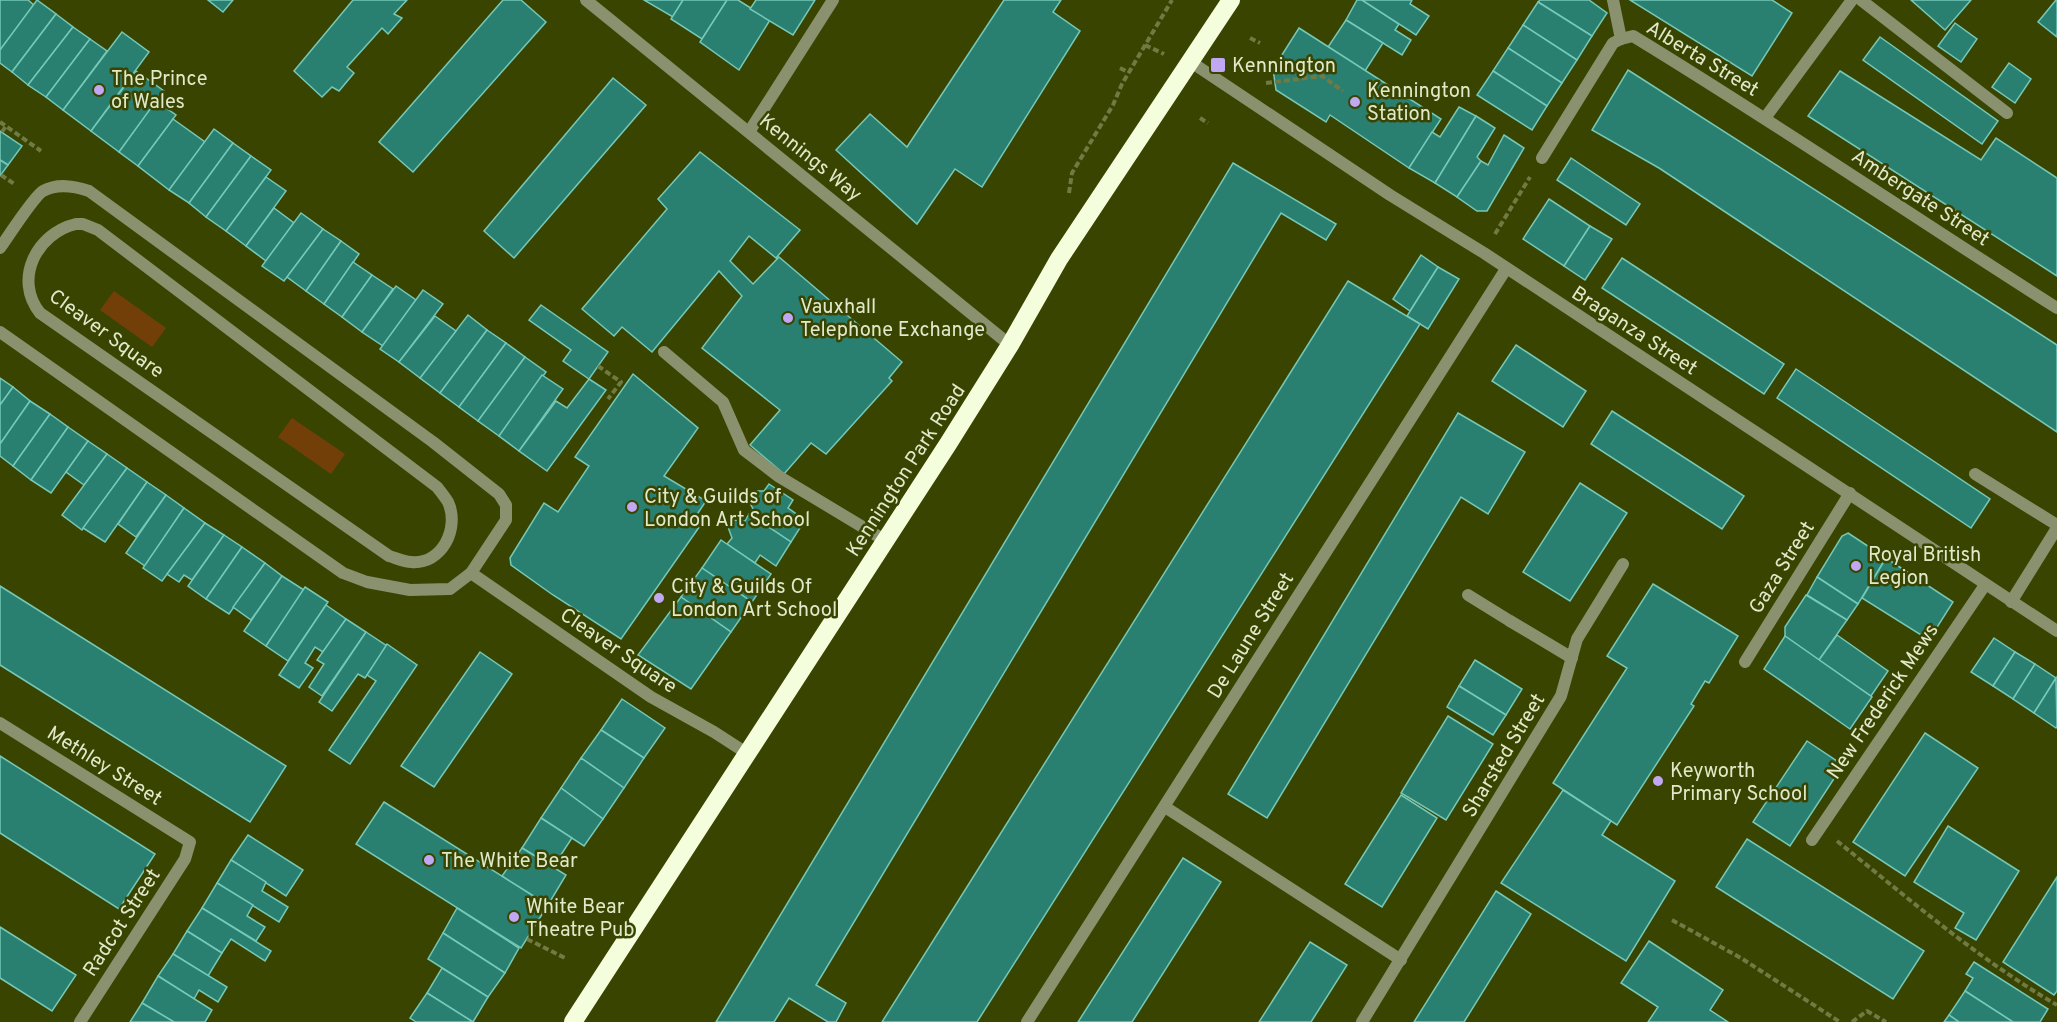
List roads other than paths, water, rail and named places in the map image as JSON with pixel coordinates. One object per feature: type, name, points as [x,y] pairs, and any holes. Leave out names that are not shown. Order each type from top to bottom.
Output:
[{"type":"highway","name":"Kennington Park Road","points":[[573,1022],[1011,345],[1059,259],[1231,0]]},
{"type":"street","name":"Kennings Way","points":[[586,0],[1011,345]]},
{"type":"street","points":[[749,132],[833,0]]},
{"type":"street","points":[[1613,0],[1621,39]]},
{"type":"street","name":"Alberta Street","points":[[1542,158],[1613,43],[1633,36],[1765,118],[1852,0]]},
{"type":"street","points":[[1861,0],[2007,113]]},
{"type":"street","name":"Braganza Street","points":[[1191,62],[1390,195],[1484,253],[1984,585],[2057,631]]},
{"type":"street","name":"Ambergate Street","points":[[1765,118],[2057,308]]},
{"type":"street","points":[[0,248],[41,191],[57,186],[72,185],[89,191],[424,435],[499,494],[506,505],[506,520],[471,573],[450,589],[410,590],[367,582],[343,573],[0,332]]},
{"type":"street","name":"Cleaver Square","points":[[83,225],[98,230],[437,487],[448,502],[451,513],[449,534],[442,549],[431,558],[421,562],[410,562],[389,556],[40,313],[34,305],[29,288],[30,270],[38,251],[49,236],[66,227],[83,225]]},
{"type":"street","name":"De Laune Street","points":[[1028,1022],[1506,269]]},
{"type":"street","points":[[664,352],[723,402],[744,450],[778,476],[886,541]]},
{"type":"street","points":[[1975,474],[2057,526],[2011,602]]},
{"type":"street","name":"Gaza Street","points":[[1745,662],[1850,494]]},
{"type":"street","name":"Sharsted Street","points":[[1362,1022],[1561,696],[1577,639],[1623,564]]},
{"type":"street","name":"Cleaver Square","points":[[471,573],[651,698],[667,708],[680,712],[748,754]]},
{"type":"street","name":"New Frederick Mews","points":[[1812,840],[1984,585]]},
{"type":"street","points":[[1468,596],[1572,658]]},
{"type":"street","name":"Methley Street","points":[[0,723],[190,842]]},
{"type":"street","points":[[1165,807],[1401,960]]},
{"type":"street","name":"Radcot Street","points":[[80,1022],[185,859],[190,842]]},
{"type":"place","name":"Kennington","points":[[1218,65]]},
{"type":"place","name":"The Prince of Wales","points":[[99,90]]},
{"type":"place","name":"Kennington Station","points":[[1355,102]]},
{"type":"place","name":"Vauxhall Telephone Exchange","points":[[788,318]]},
{"type":"place","name":"City & Guilds of London Art School","points":[[632,507]]},
{"type":"place","name":"Royal British Legion","points":[[1856,566]]},
{"type":"place","name":"City & Guilds Of London Art School","points":[[659,598]]},
{"type":"place","name":"Keyworth Primary School","points":[[1658,781]]},
{"type":"place","name":"The White Bear","points":[[429,860]]},
{"type":"place","name":"White Bear Theatre Pub","points":[[514,917]]}]
